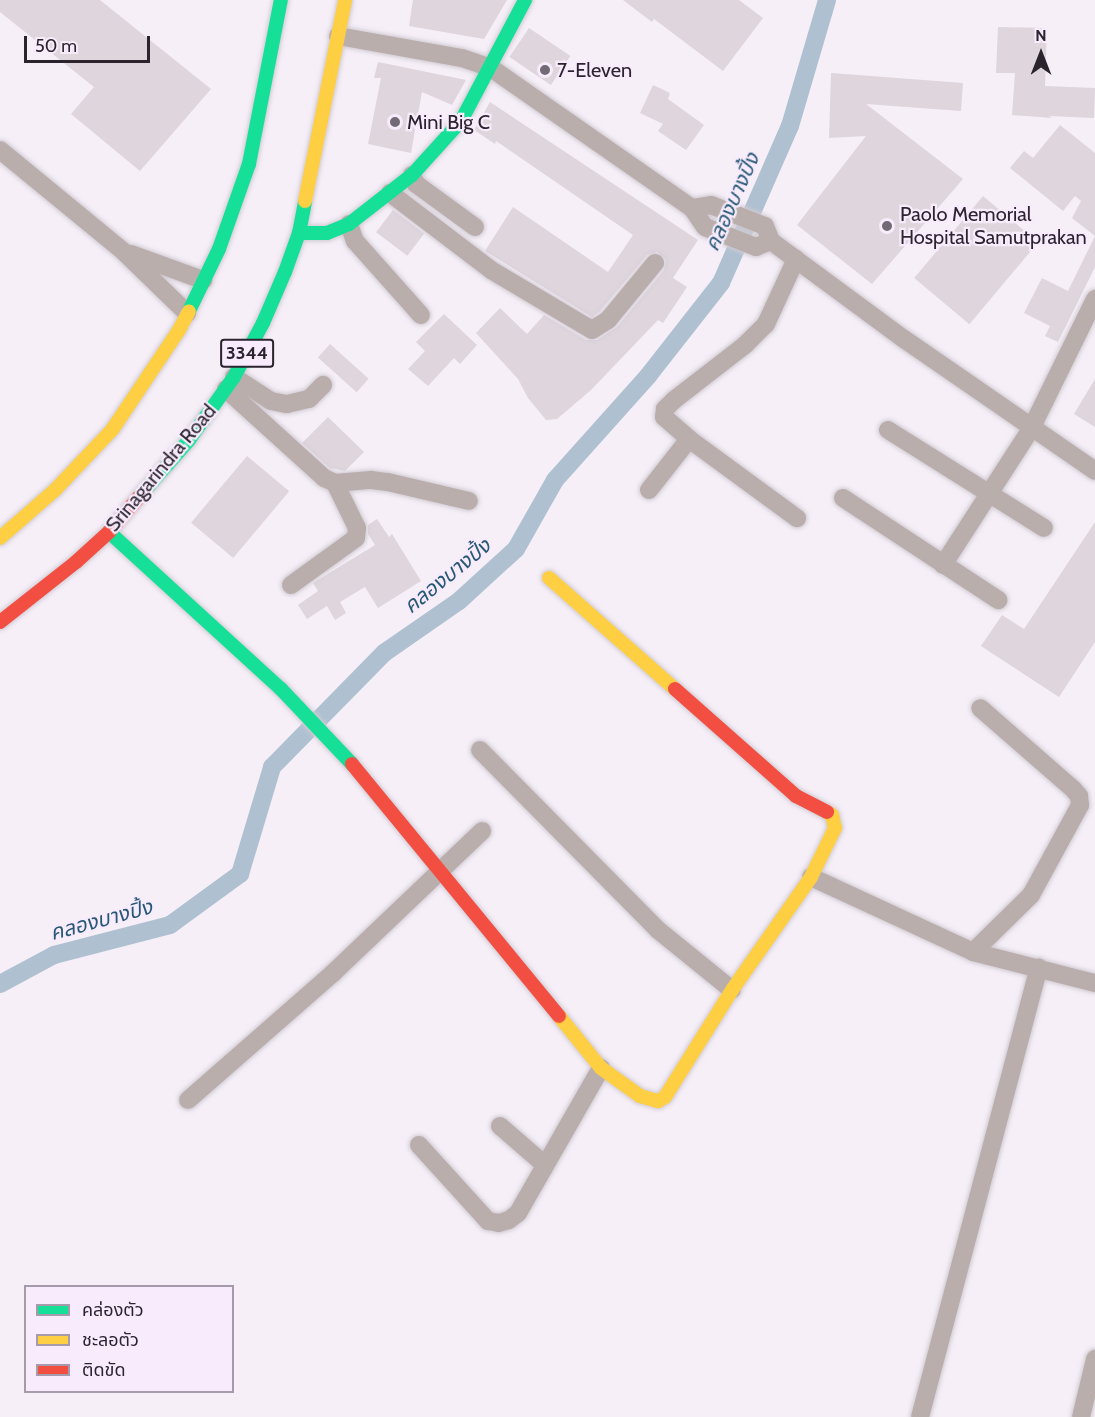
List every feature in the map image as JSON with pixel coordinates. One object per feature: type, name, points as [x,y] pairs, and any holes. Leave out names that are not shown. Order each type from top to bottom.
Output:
[{"type":"street","points":[[0,538],[55,490],[112,430],[179,330],[230,222],[249,164],[281,0]]},
{"type":"street","name":"Srinagarindra Road","points":[[0,622],[76,562],[109,531],[189,440],[230,383],[272,303],[299,233],[345,0]]},
{"type":"street","points":[[299,233],[327,233],[349,224],[412,175],[461,121],[525,0]]},
{"type":"street","points":[[338,36],[462,57],[491,68],[692,208],[705,227],[764,238]]},
{"type":"street","points":[[0,150],[124,252],[187,313]]},
{"type":"street","points":[[412,175],[416,184],[475,227]]},
{"type":"street","points":[[390,193],[491,270],[592,330],[608,320],[655,263]]},
{"type":"street","points":[[692,208],[711,205],[764,238],[1031,429],[1095,471]]},
{"type":"street","points":[[349,224],[355,240],[421,315]]},
{"type":"street","points":[[124,252],[203,280]]},
{"type":"street","points":[[796,259],[766,324],[745,345],[665,409],[664,417],[689,439],[797,518]]},
{"type":"street","points":[[943,565],[1031,429],[1095,299]]},
{"type":"street","points":[[230,383],[271,401],[287,404],[309,399],[323,385]]},
{"type":"street","points":[[230,383],[304,462],[324,478],[335,483],[371,480],[388,482],[469,501]]},
{"type":"street","points":[[888,430],[1044,528]]},
{"type":"street","points":[[649,490],[689,439]]},
{"type":"street","points":[[291,585],[356,538],[357,528],[335,483]]},
{"type":"street","points":[[843,498],[998,600]]},
{"type":"street","points":[[109,531],[281,689],[346,757],[601,1068],[640,1096],[651,1101],[658,1101],[665,1097],[732,990],[811,877],[835,828],[832,815],[796,796],[549,578]]},
{"type":"street","points":[[973,952],[1031,895],[1080,805],[1079,796],[1073,789],[980,708]]},
{"type":"street","points":[[480,750],[658,930],[732,990]]},
{"type":"street","points":[[189,1100],[333,973],[482,831]]},
{"type":"street","points":[[811,877],[973,952],[1094,980]]},
{"type":"street","points":[[920,1417],[1039,968]]},
{"type":"street","points":[[419,1145],[488,1221],[499,1223],[509,1220],[518,1213],[601,1068]]},
{"type":"street","points":[[500,1126],[545,1165]]},
{"type":"street","points":[[1081,1417],[1095,1359]]},
{"type":"building","points":[[0,0],[100,0],[211,89],[140,171],[71,114],[94,87],[0,12]]},
{"type":"building","points":[[413,0],[507,0],[484,39],[409,26]]},
{"type":"building","points":[[623,0],[739,0],[763,18],[723,71],[654,19],[652,22]]},
{"type":"building","points":[[998,27],[1047,28],[1045,86],[1095,88],[1094,118],[1012,115],[1015,73],[996,73]]},
{"type":"building","name":"7-Eleven","points":[[529,28],[570,56],[551,85],[509,57]]},
{"type":"building","points":[[378,62],[466,80],[452,105],[422,92],[411,153],[368,144],[381,78],[374,78]]},
{"type":"building","points":[[831,73],[963,83],[961,111],[866,104],[963,179],[872,284],[797,225],[866,136],[829,138]]},
{"type":"building","points":[[653,85],[670,93],[668,99],[704,125],[686,150],[658,131],[663,124],[640,113]]},
{"type":"building","points":[[490,102],[698,240],[673,278],[687,287],[663,323],[658,320],[591,390],[557,419],[546,420],[528,398],[518,379],[476,333],[500,308],[527,334],[544,315],[586,340],[597,340],[617,327],[664,270],[666,260],[657,252],[647,255],[600,311],[592,317],[485,251],[513,207],[608,272],[633,235],[496,141],[495,144],[474,130]]},
{"type":"building","points":[[1060,125],[1095,153],[1095,236],[1072,218],[1081,201],[1075,196],[1063,211],[1010,168],[1024,151],[1033,158]]},
{"type":"building","points":[[983,196],[1038,242],[969,324],[914,278]]},
{"type":"building","points":[[393,210],[424,233],[407,256],[376,232]]},
{"type":"building","points":[[1095,236],[1095,267],[1058,342],[1045,336],[1050,326],[1024,313],[1042,278],[1068,291]]},
{"type":"building","points":[[444,314],[477,345],[460,364],[454,358],[428,386],[408,369],[425,351],[416,342]]},
{"type":"building","points":[[330,344],[369,379],[357,392],[318,357]]},
{"type":"building","points":[[1095,379],[1095,427],[1074,414]]},
{"type":"building","points":[[328,417],[364,452],[345,471],[330,468],[302,443]]},
{"type":"building","points":[[247,456],[289,491],[233,558],[191,523]]},
{"type":"building","points":[[377,519],[389,537],[392,534],[421,581],[378,608],[365,587],[340,602],[346,613],[335,620],[327,606],[307,619],[298,605],[318,591],[313,583],[375,545],[368,534],[368,525]]},
{"type":"building","points":[[1095,522],[1095,642],[1059,697],[981,646],[1002,615],[1024,629]]},
{"type":"waterway","name":"คลองบางปิ้ง","points":[[0,984],[54,955],[170,925],[240,874],[272,767],[384,653],[459,601],[516,549],[555,480],[648,376],[721,283],[790,126],[827,0]]},
{"type":"traffic: fast","points":[[189,311],[219,249],[249,164],[281,0]]},
{"type":"traffic: fast","points":[[299,233],[327,233],[349,224],[412,175],[461,121],[525,0]]},
{"type":"traffic: fast","points":[[139,497],[189,440],[234,377],[263,323],[285,272],[299,233],[305,201]]},
{"type":"traffic: fast","points":[[109,532],[281,689],[352,764]]},
{"type":"traffic: slow","points":[[305,201],[345,0]]},
{"type":"traffic: slow","points":[[0,538],[55,490],[112,430],[179,330],[189,311]]},
{"type":"traffic: slow","points":[[549,578],[675,689]]},
{"type":"traffic: slow","points":[[559,1016],[601,1068],[640,1096],[658,1101],[665,1097],[732,990],[811,877],[835,828],[832,815],[827,812]]},
{"type":"traffic: jam","points":[[0,622],[76,562],[109,532],[139,497]]},
{"type":"traffic: jam","points":[[675,689],[796,796],[827,812]]},
{"type":"traffic: jam","points":[[352,764],[559,1016]]},
{"type":"place","name":"7-Eleven","points":[[545,70]]},
{"type":"place","name":"Mini Big C","points":[[395,122]]},
{"type":"place","name":"Paolo Memorial Hospital Samutprakan","points":[[887,226]]}]
